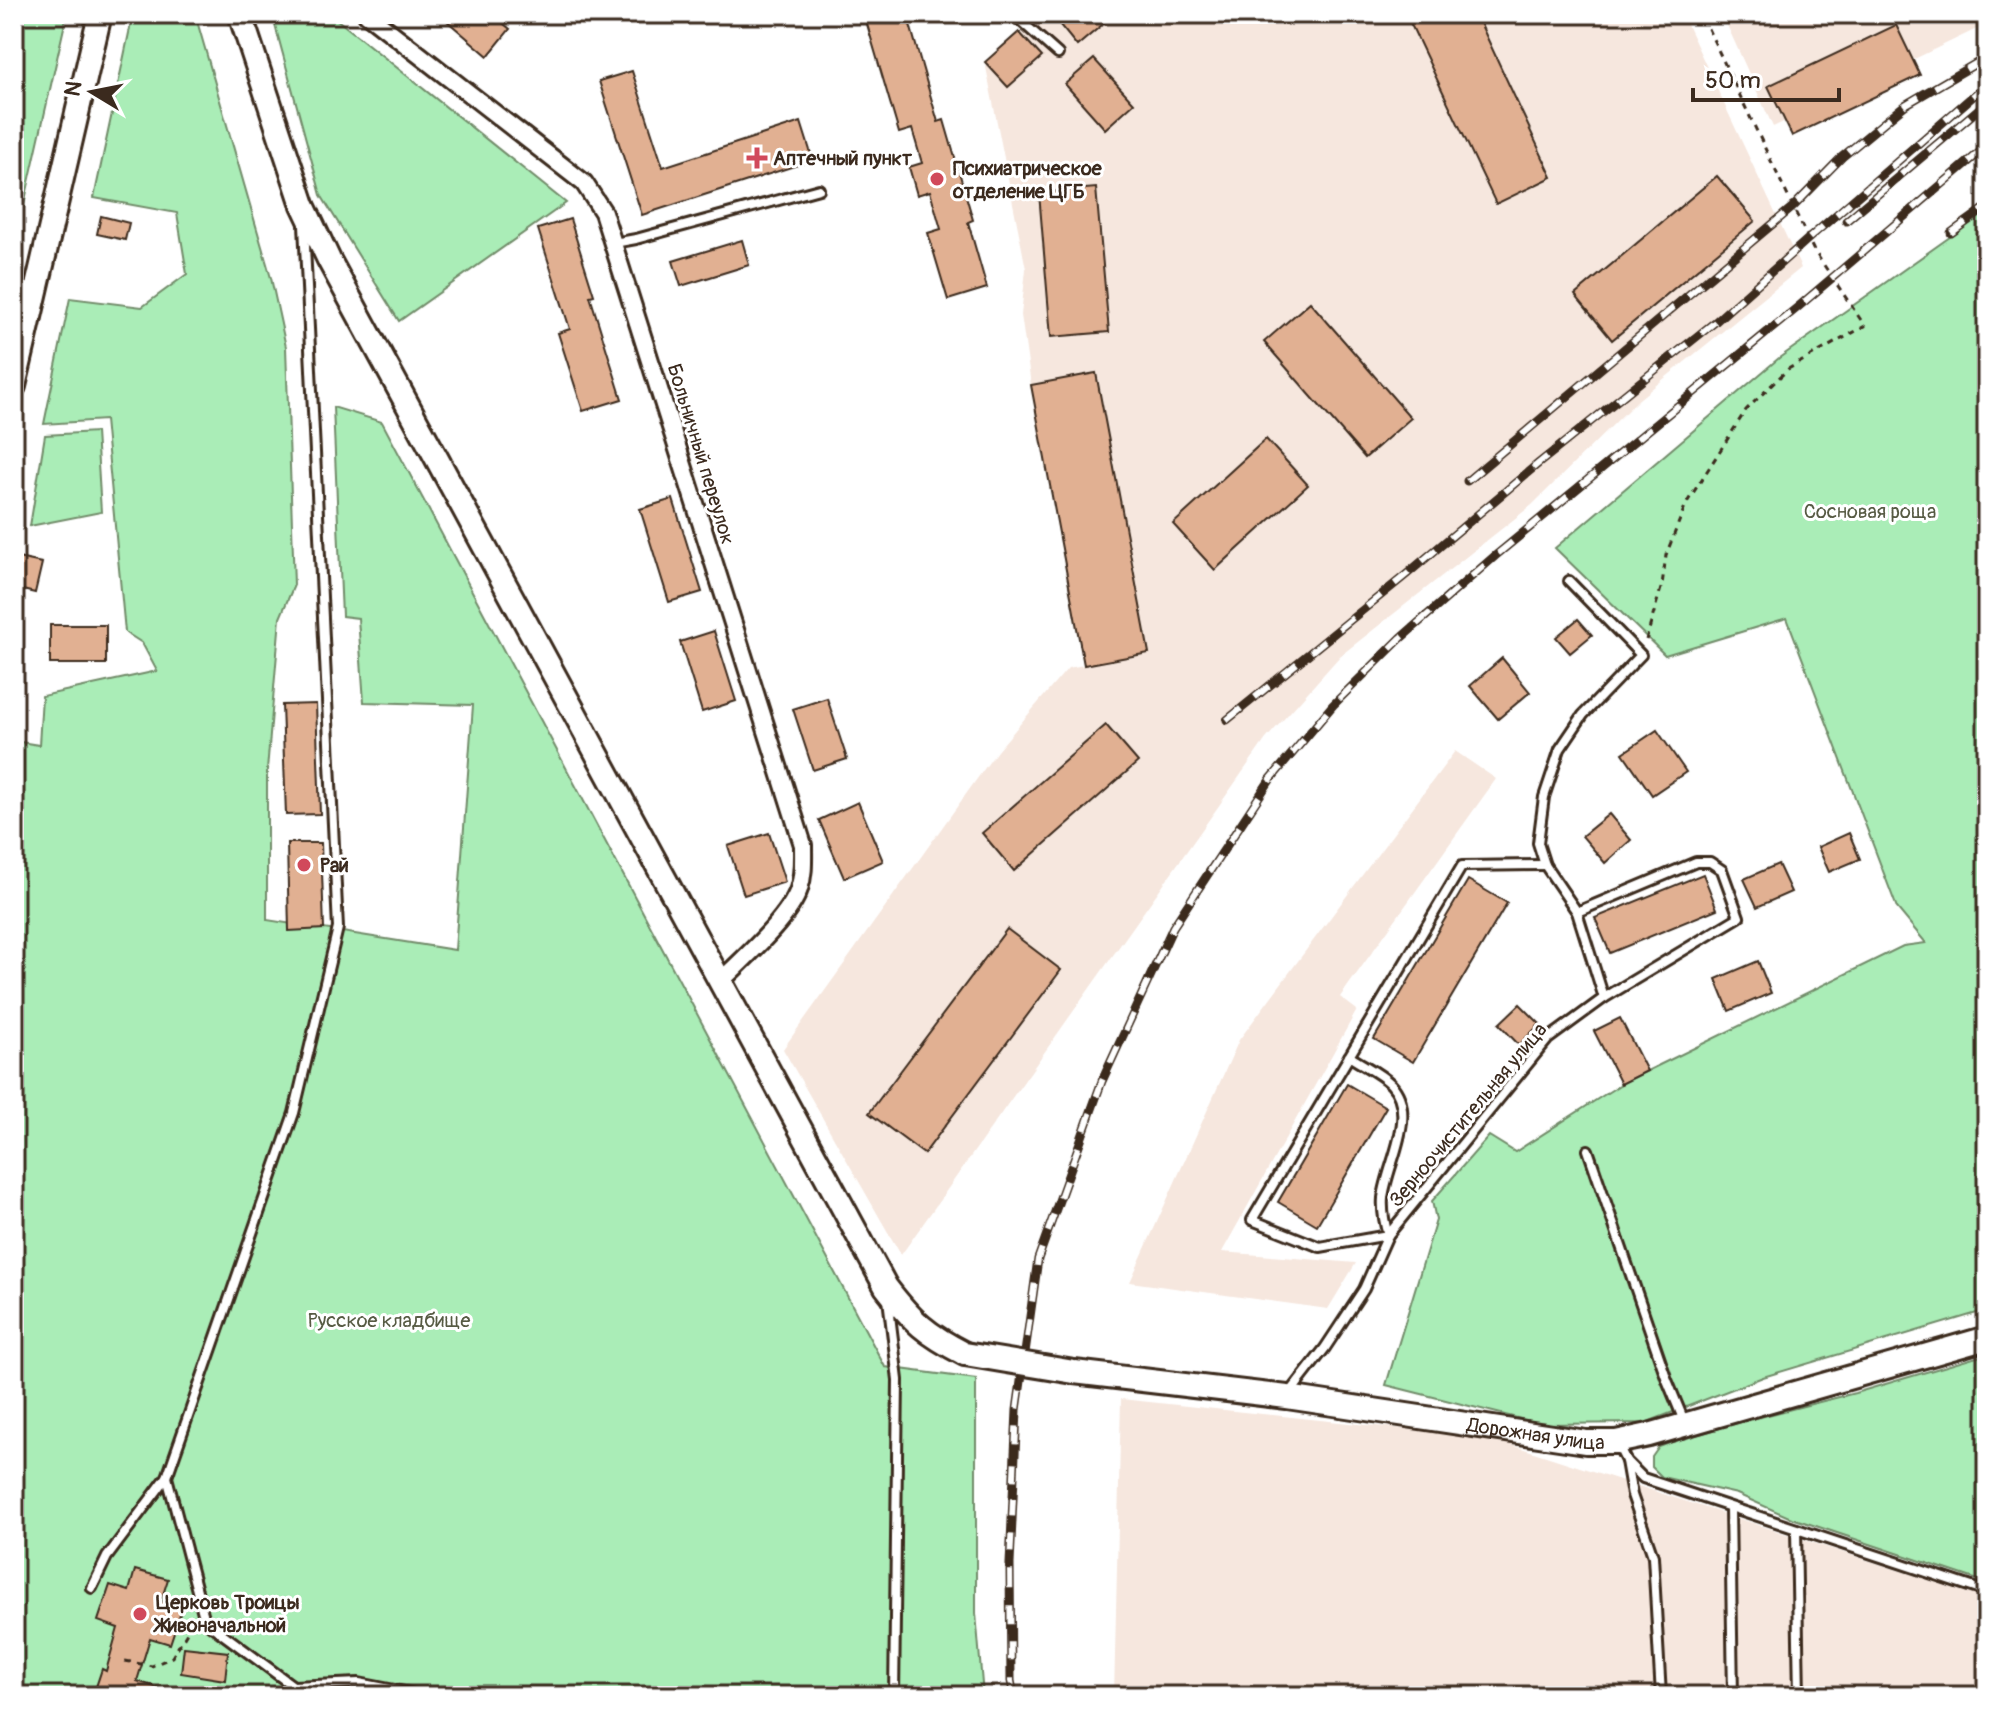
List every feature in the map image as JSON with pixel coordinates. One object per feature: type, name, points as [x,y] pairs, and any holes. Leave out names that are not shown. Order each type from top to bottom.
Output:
[{"type":"street","points":[[14,386],[100,14]]},
{"type":"street","name":"Дорожная улица","points":[[240,14],[303,205],[337,273],[886,1287],[908,1316],[934,1338],[965,1354],[1074,1372],[1287,1397],[1586,1442],[1621,1452],[1649,1435],[1987,1338]]},
{"type":"street","name":"Больничный переулок","points":[[367,14],[584,183],[603,212],[803,845],[804,867],[799,889],[789,910],[721,981]]},
{"type":"lane","points":[[1013,14],[1058,54]]},
{"type":"lane","points":[[614,243],[819,189]]},
{"type":"lane","points":[[92,1588],[107,1557],[167,1477],[294,1113],[338,928],[303,205]]},
{"type":"lane","points":[[1569,581],[1641,655],[1583,715],[1560,749],[1544,797],[1538,843],[1545,865],[1577,912],[1604,998]]},
{"type":"lane","name":"Зерноочистительная улица","points":[[1287,1397],[1325,1348],[1364,1289],[1388,1235],[1548,1039],[1604,998],[1739,917],[1722,870],[1710,862],[1696,862],[1577,912]]},
{"type":"lane","points":[[1349,1056],[1390,1084],[1403,1103],[1402,1123],[1383,1197],[1383,1217],[1388,1235],[1320,1247],[1252,1220],[1349,1056],[1462,866],[1545,865]]},
{"type":"lane","points":[[1588,1150],[1685,1424]]},
{"type":"lane","points":[[886,1287],[898,1380],[894,1696]]},
{"type":"lane","points":[[1621,1452],[1643,1478],[1987,1592]]},
{"type":"lane","points":[[1621,1452],[1653,1556],[1661,1696]]},
{"type":"lane","points":[[167,1477],[205,1621],[293,1686],[296,1696]]},
{"type":"lane","points":[[1730,1508],[1733,1696]]},
{"type":"lane","points":[[1796,1529],[1799,1696]]},
{"type":"lane","points":[[293,1686],[359,1683],[426,1696]]},
{"type":"path","points":[[1641,655],[1662,585],[1666,555],[1686,504],[1746,410],[1788,369],[1865,326],[1813,249],[1701,14]]},
{"type":"path","points":[[125,1661],[152,1666],[172,1657],[190,1627],[205,1621]]},
{"type":"shaded area","points":[[1041,14],[1682,14],[1801,268],[1639,399],[1532,505],[1340,656],[1266,739],[901,1255],[783,1049],[997,751],[1068,668],[1084,665],[1031,385],[1021,315],[1026,269],[985,62]]},
{"type":"shaded area","points":[[1722,14],[1987,14],[1987,24],[1773,127]]},
{"type":"shaded area","points":[[1455,751],[1496,779],[1340,997],[1357,1010],[1222,1252],[1356,1263],[1328,1309],[1130,1282],[1239,1040]]},
{"type":"shaded area","points":[[1121,1399],[1490,1438],[1987,1599],[1987,1696],[1114,1696]]},
{"type":"green space","points":[[14,14],[67,14],[19,227],[14,225]]},
{"type":"green space","name":"Русское кладбище","points":[[133,14],[195,14],[271,278],[286,347],[294,585],[280,618],[267,770],[267,920],[455,950],[473,705],[364,702],[358,618],[342,616],[333,407],[382,422],[885,1367],[976,1379],[976,1613],[983,1696],[14,1696],[14,741],[39,745],[42,696],[157,671],[142,643],[125,632],[105,420],[44,424],[70,298],[142,307],[187,274],[177,213],[94,198]]},
{"type":"green space","points":[[272,14],[330,14],[566,203],[399,321],[321,195]]},
{"type":"green space","name":"Сосновая роща","points":[[1987,213],[1987,1310],[1763,1377],[1645,1423],[1541,1424],[1386,1385],[1436,1220],[1432,1201],[1489,1136],[1515,1152],[1621,1084],[1903,946],[1926,943],[1897,908],[1787,618],[1665,655],[1555,548],[1779,358]]},
{"type":"green space","points":[[96,432],[101,512],[30,526],[45,435]]},
{"type":"green space","points":[[1987,1354],[1987,1583],[1789,1517],[1737,1494],[1662,1477],[1652,1467],[1652,1457],[1659,1447],[1675,1441]]},
{"type":"building","points":[[439,14],[492,14],[510,29],[488,56]]},
{"type":"building","name":"Психиатрическое отделение ЦГБ","points":[[864,14],[907,14],[938,122],[944,120],[973,220],[968,222],[987,288],[948,300],[928,233],[941,229],[930,191],[917,195],[909,167],[922,163],[912,129],[899,133]]},
{"type":"building","points":[[1051,14],[1115,14],[1077,46]]},
{"type":"building","points":[[1406,14],[1476,14],[1552,177],[1496,204]]},
{"type":"building","points":[[1896,25],[1920,75],[1792,136],[1768,86]]},
{"type":"building","points":[[1019,32],[1042,57],[1008,87],[985,62]]},
{"type":"building","points":[[1094,59],[1134,103],[1105,129],[1065,84]]},
{"type":"building","points":[[632,71],[663,167],[801,122],[813,160],[642,215],[599,81]]},
{"type":"building","points":[[1717,176],[1755,221],[1612,340],[1575,295]]},
{"type":"building","points":[[1096,188],[1109,332],[1051,337],[1039,193]]},
{"type":"building","points":[[101,216],[129,223],[125,240],[97,234]]},
{"type":"building","points":[[570,219],[622,399],[583,411],[558,333],[570,329],[538,229]]},
{"type":"building","points":[[742,240],[749,265],[681,286],[673,261]]},
{"type":"building","points":[[1310,302],[1411,418],[1365,458],[1264,342]]},
{"type":"building","points":[[1096,373],[1149,653],[1084,665],[1031,385]]},
{"type":"building","points":[[1266,439],[1308,485],[1215,570],[1173,524]]},
{"type":"building","points":[[673,499],[702,592],[669,602],[640,509]]},
{"type":"building","points":[[18,558],[42,563],[35,593],[14,588]]},
{"type":"building","points":[[1578,619],[1592,635],[1570,653],[1556,637]]},
{"type":"building","points":[[50,625],[106,625],[106,664],[50,664]]},
{"type":"building","points":[[714,631],[736,701],[702,712],[680,642]]},
{"type":"building","points":[[1502,658],[1530,692],[1498,719],[1470,686]]},
{"type":"building","points":[[827,698],[847,759],[813,770],[793,709]]},
{"type":"building","points":[[316,704],[320,814],[286,815],[282,705]]},
{"type":"building","points":[[1106,725],[1138,762],[1014,871],[982,833]]},
{"type":"building","points":[[1657,730],[1686,772],[1652,795],[1623,753]]},
{"type":"building","points":[[858,802],[883,861],[844,878],[819,820]]},
{"type":"building","points":[[1609,814],[1631,840],[1605,863],[1582,836]]},
{"type":"building","points":[[769,833],[785,882],[744,895],[728,846]]},
{"type":"building","points":[[1849,833],[1860,859],[1829,872],[1818,847]]},
{"type":"building","points":[[287,843],[321,843],[324,929],[289,931]]},
{"type":"building","points":[[1778,864],[1791,892],[1757,907],[1744,879]]},
{"type":"building","points":[[1703,874],[1717,909],[1610,953],[1595,918]]},
{"type":"building","points":[[1468,880],[1507,903],[1413,1062],[1374,1039]]},
{"type":"building","points":[[1007,929],[1061,970],[924,1154],[869,1113]]},
{"type":"building","points":[[1758,961],[1771,993],[1729,1011],[1716,979]]},
{"type":"building","points":[[1520,1004],[1540,1024],[1519,1045],[1499,1024]]},
{"type":"building","points":[[1620,1018],[1647,1071],[1621,1084],[1594,1031]]},
{"type":"building","points":[[1347,1084],[1386,1107],[1317,1225],[1278,1202]]},
{"type":"building","name":"Церковь Троицы Живоначальной","points":[[135,1570],[168,1579],[161,1601],[182,1608],[170,1644],[150,1638],[137,1681],[174,1693],[174,1696],[112,1696],[95,1690],[102,1669],[106,1671],[118,1628],[98,1621],[110,1585],[129,1591]]},
{"type":"building","points":[[184,1647],[228,1652],[225,1680],[181,1673]]},
{"type":"railway","points":[[1467,481],[1793,207],[1842,157],[1905,105],[1987,57]]},
{"type":"railway","points":[[1227,720],[1715,322],[1987,84]]},
{"type":"railway","points":[[1846,221],[1987,102]]},
{"type":"railway","points":[[1014,1696],[1011,1681],[1010,1564],[1017,1410],[1038,1259],[1102,1081],[1173,927],[1270,780],[1333,705],[1401,638],[1987,146]]},
{"type":"railway","points":[[1951,233],[1987,207]]},
{"type":"place","name":"Аптечный пункт","points":[[757,158]]},
{"type":"place","name":"Психиатрическое отделение ЦГБ","points":[[937,179]]},
{"type":"place","name":"Рай","points":[[304,865]]},
{"type":"place","name":"Церковь Троицы Живоначальной","points":[[140,1614]]}]
